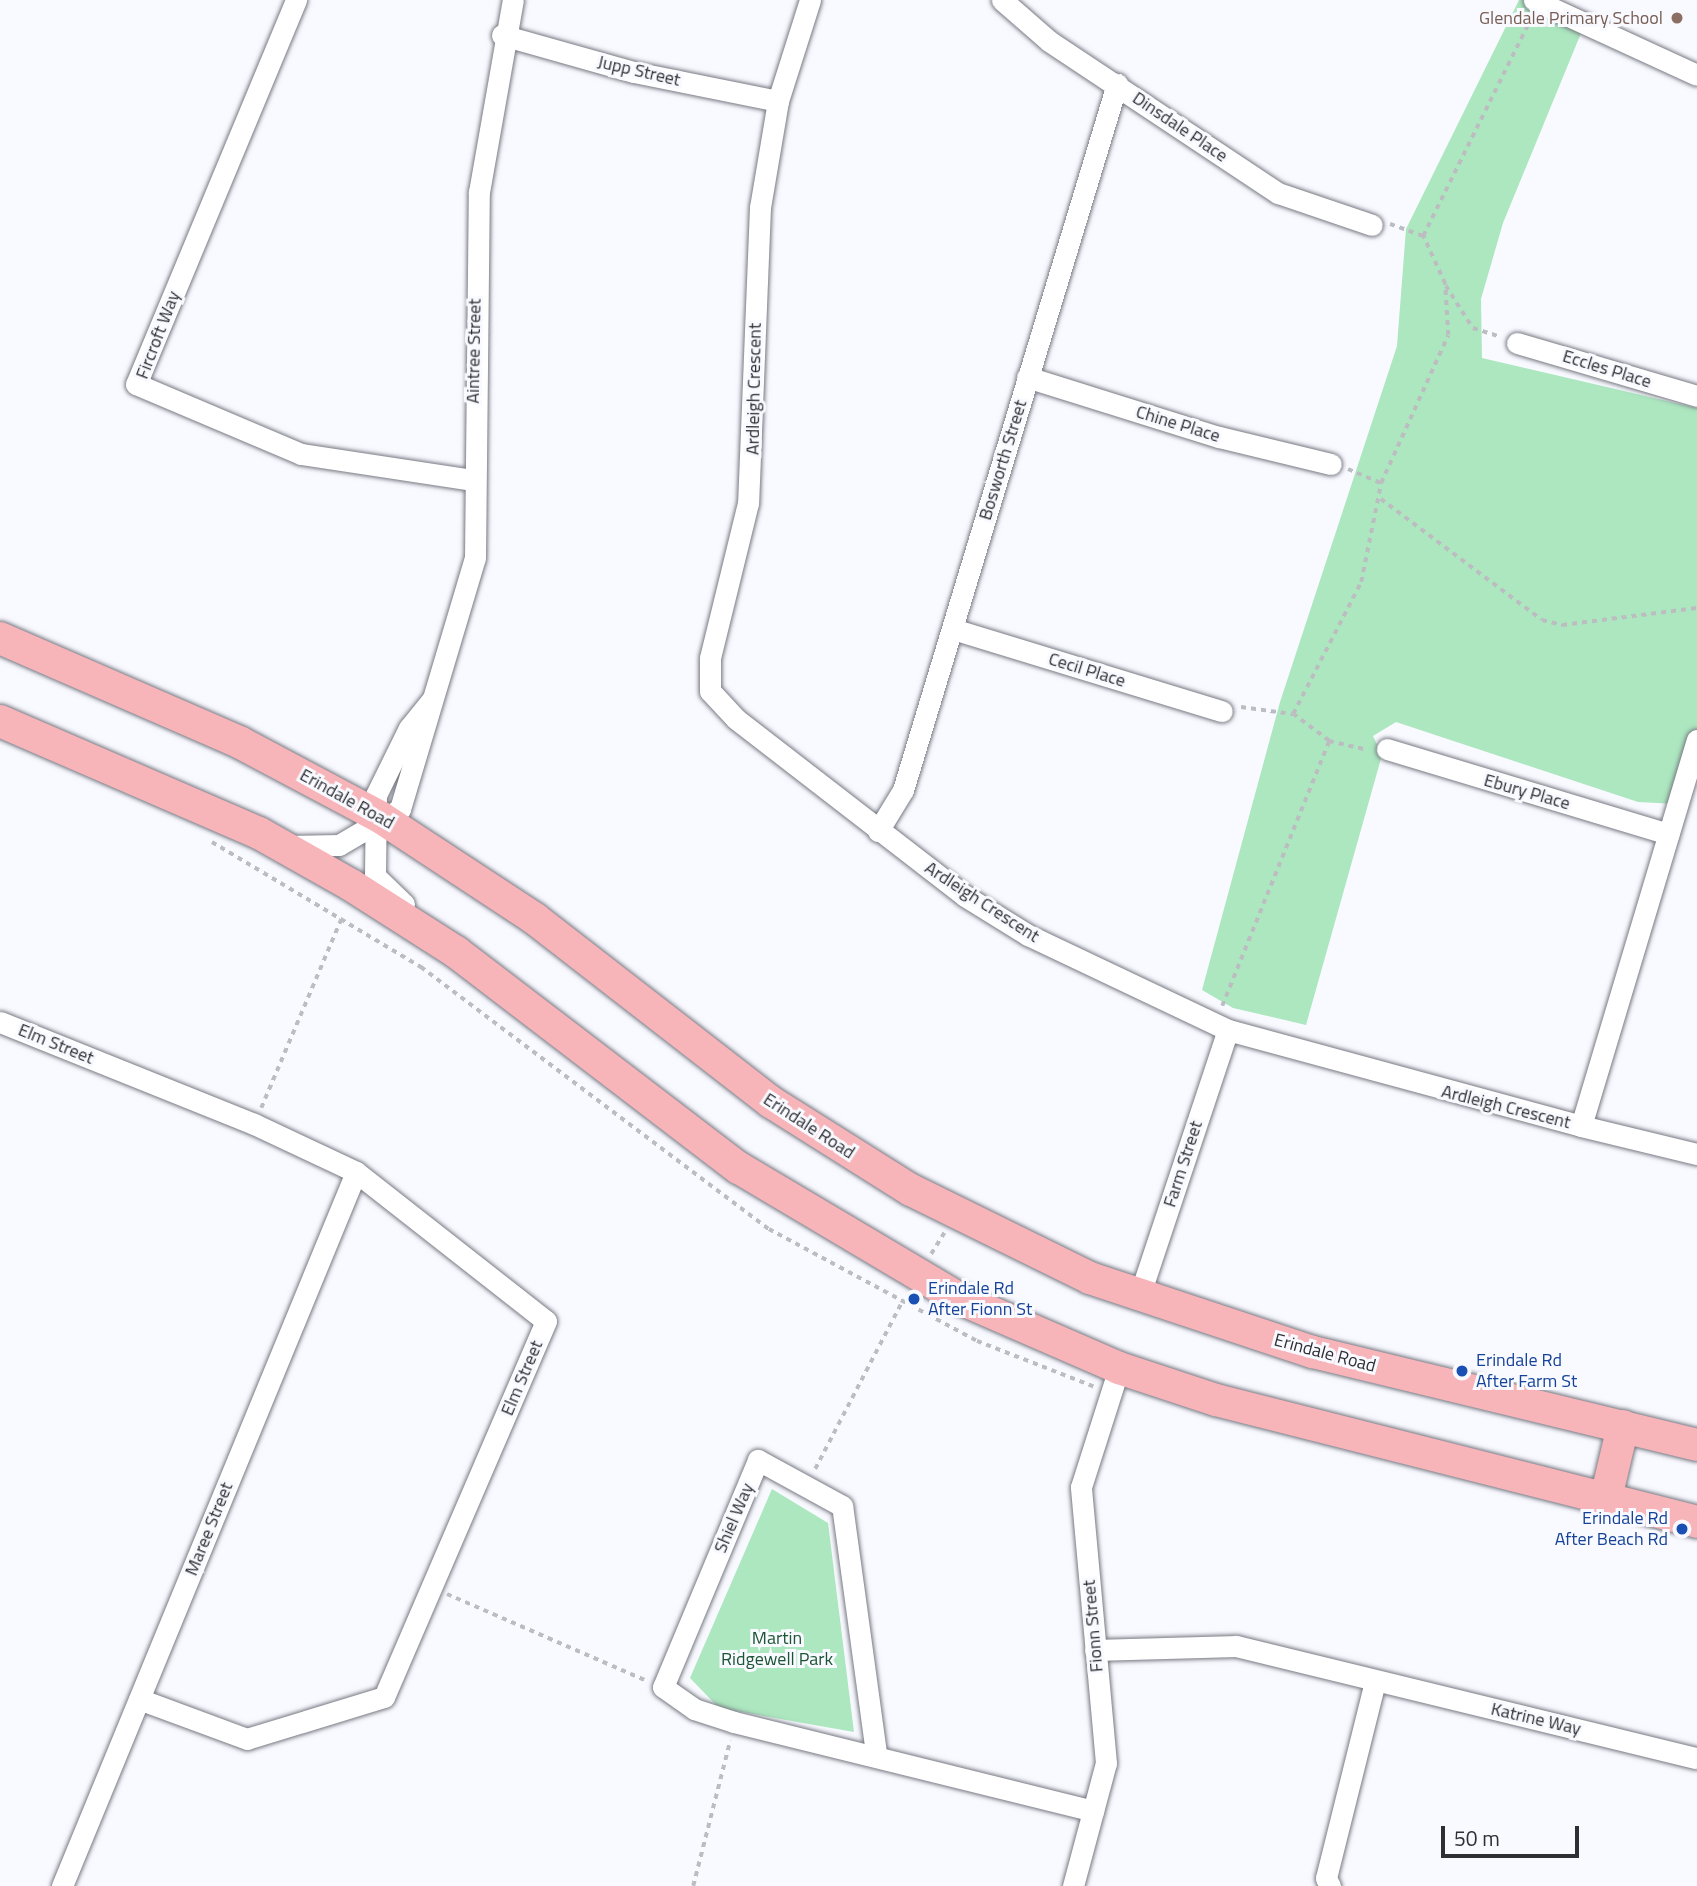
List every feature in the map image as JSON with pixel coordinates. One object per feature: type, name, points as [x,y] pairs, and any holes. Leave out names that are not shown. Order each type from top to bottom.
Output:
[{"type":"main road","name":"Erindale Road","points":[[0,638],[239,741],[380,817],[535,919],[771,1102],[956,1213],[1139,1297],[1313,1352],[1697,1445]]},
{"type":"main road","points":[[0,721],[282,846],[423,931],[739,1168],[909,1289],[1115,1381],[1216,1400],[1697,1522]]},
{"type":"main road","points":[[1606,1498],[1623,1426]]},
{"type":"street","name":"Fircroft Way","points":[[296,0],[135,384],[301,454],[473,481]]},
{"type":"street","name":"Aintree Street","points":[[282,846],[339,845],[380,817],[400,809],[475,558],[473,481],[479,192],[502,35],[513,0]]},
{"type":"street","name":"Ardleigh Crescent","points":[[810,0],[778,101],[760,207],[748,503],[710,659],[710,691],[878,831],[1028,935],[1221,1027],[1581,1126],[1697,740]]},
{"type":"street","name":"Dinsdale Place","points":[[1002,0],[1116,85],[1278,193],[1372,225]]},
{"type":"street","points":[[1536,1],[1697,75]]},
{"type":"street","name":"Jupp Street","points":[[502,35],[634,72],[778,101]]},
{"type":"street","name":"Bosworth Street","points":[[878,831],[903,790],[1116,85]]},
{"type":"street","name":"Eccles Place","points":[[1517,343],[1697,396]]},
{"type":"street","name":"Chine Place","points":[[1027,377],[1219,437],[1331,464]]},
{"type":"street","name":"Cecil Place","points":[[953,629],[1222,711]]},
{"type":"street","name":"Ebury Place","points":[[1387,749],[1668,834]]},
{"type":"street","points":[[380,817],[375,876],[423,931]]},
{"type":"street","name":"Elm Street","points":[[0,1022],[254,1124],[356,1172],[546,1321],[384,1697],[247,1739],[139,1699]]},
{"type":"street","name":"Farm Street","points":[[1139,1297],[1221,1027]]},
{"type":"street","points":[[1581,1126],[1697,1154]]},
{"type":"street","name":"Maree Street","points":[[62,1886],[356,1172]]},
{"type":"street","name":"Fionn Street","points":[[1073,1886],[1106,1763],[1081,1487],[1115,1381]]},
{"type":"street","name":"Shiel Way","points":[[663,1687],[758,1460],[842,1506],[876,1753]]},
{"type":"street","name":"Katrine Way","points":[[1095,1650],[1236,1646],[1697,1758]]},
{"type":"street","points":[[1330,1886],[1326,1878],[1375,1681]]},
{"type":"street","points":[[663,1687],[694,1709],[734,1722],[876,1753],[1093,1811]]},
{"type":"path","points":[[1423,236],[1536,1]]},
{"type":"path","points":[[1372,225],[1399,224],[1423,236],[1445,284],[1474,328],[1517,343]]},
{"type":"path","points":[[1293,714],[1361,582],[1381,499],[1381,483],[1448,335],[1445,284]]},
{"type":"path","points":[[1331,464],[1381,483]]},
{"type":"path","points":[[1381,499],[1542,620],[1562,625],[1697,608]]},
{"type":"path","points":[[1222,711],[1252,705],[1293,714],[1329,741],[1387,749]]},
{"type":"path","points":[[1221,1027],[1329,741]]},
{"type":"path","points":[[208,840],[342,916],[563,1070],[769,1229],[909,1289],[977,1341],[1115,1381]]},
{"type":"path","points":[[254,1124],[342,916]]},
{"type":"path","points":[[806,1487],[909,1289],[956,1213]]},
{"type":"path","points":[[432,1587],[663,1687]]},
{"type":"path","points":[[693,1886],[734,1722]]},
{"type":"green space","points":[[1519,0],[1535,0],[1586,21],[1503,223],[1481,299],[1482,358],[1697,408],[1697,733],[1676,804],[1638,802],[1396,722],[1373,736],[1382,755],[1306,1025],[1233,1008],[1202,990],[1280,702],[1397,346],[1406,229]]},
{"type":"green space","name":"Martin Ridgewell Park","points":[[772,1489],[828,1523],[854,1732],[719,1708],[690,1678]]},
{"type":"place","name":"Glendale Primary School","points":[[1677,18]]},
{"type":"place","name":"Erindale Rd After Fionn St","points":[[914,1299]]},
{"type":"place","name":"Erindale Rd After Farm St","points":[[1462,1371]]},
{"type":"place","name":"Erindale Rd After Beach Rd","points":[[1682,1529]]}]
